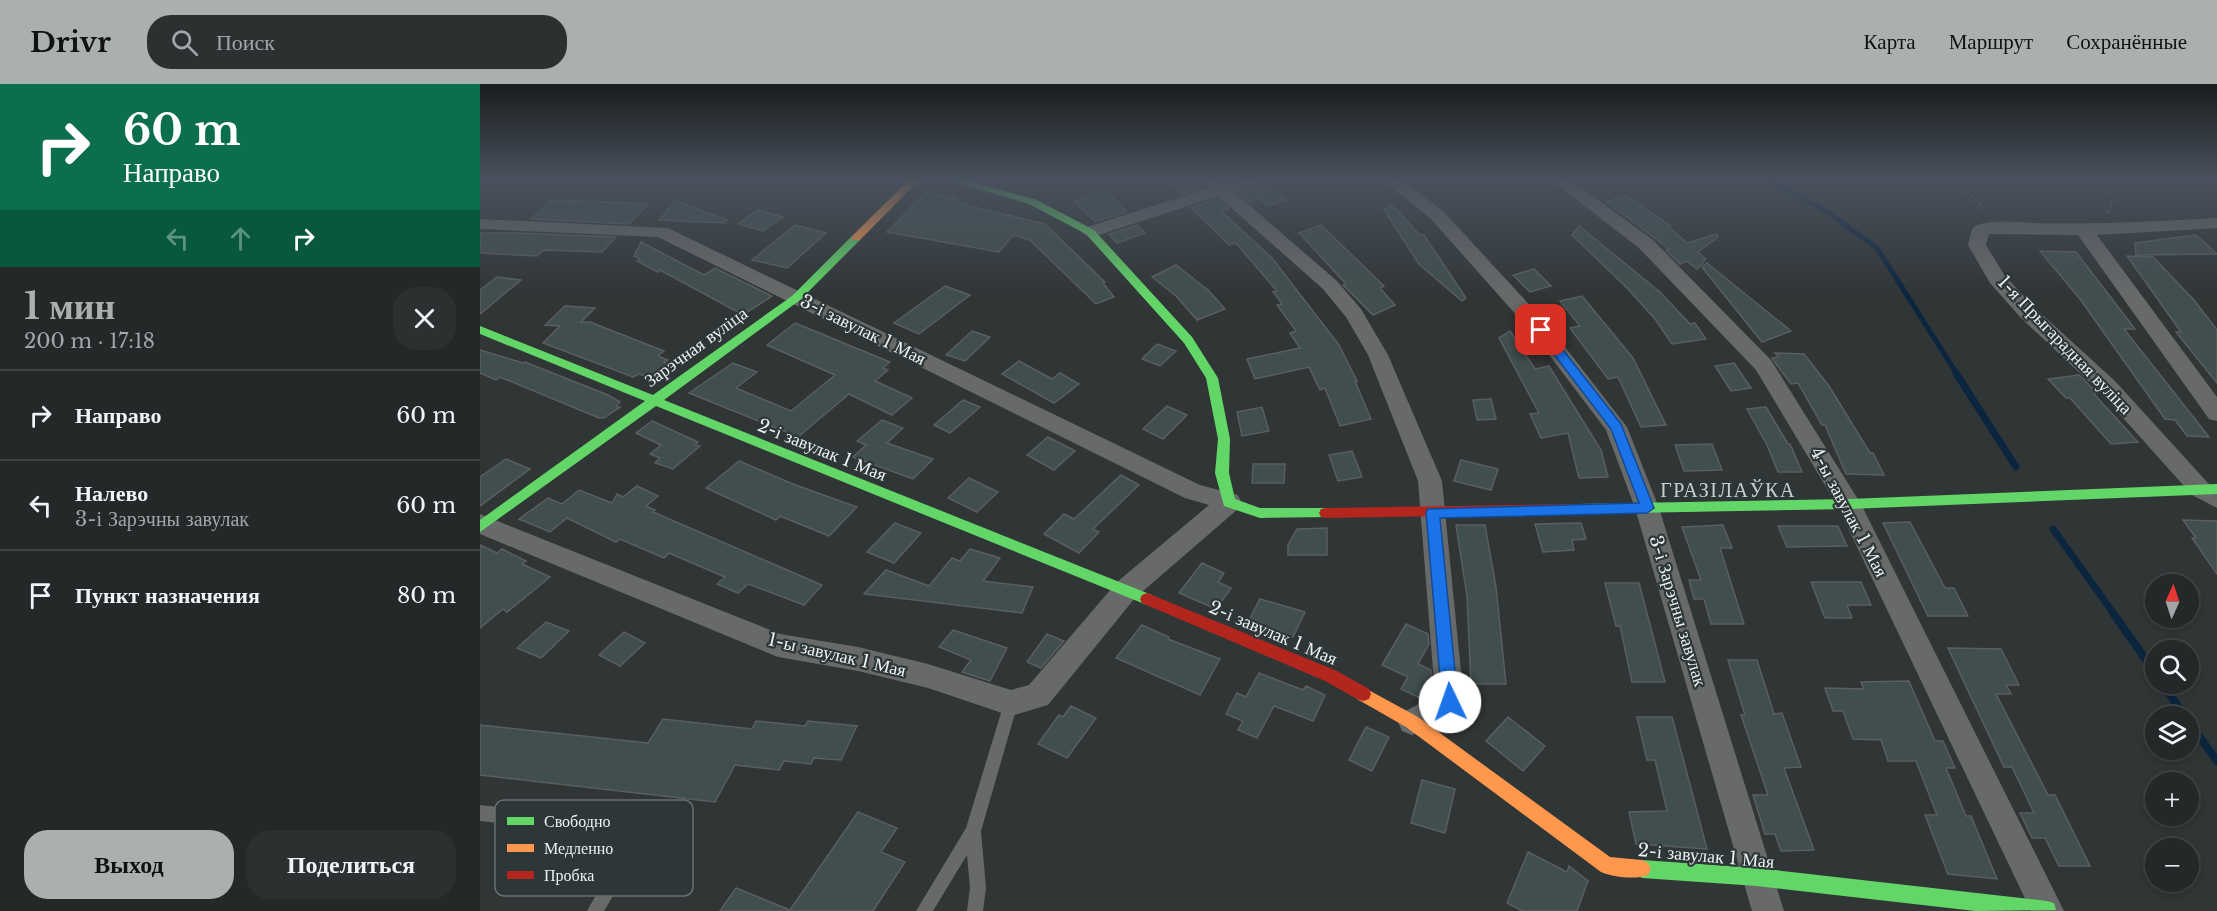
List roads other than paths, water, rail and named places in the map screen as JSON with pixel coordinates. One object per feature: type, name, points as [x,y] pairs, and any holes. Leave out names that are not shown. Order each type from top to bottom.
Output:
[{"type":"street","name":"Зарэчная вуліца","points":[[481,525],[796,298],[875,219]]},
{"type":"street","points":[[1065,219],[1090,232],[1188,340],[1212,378],[1224,438],[1222,473],[1229,502]]},
{"type":"street","points":[[1090,232],[1126,219]]},
{"type":"street","points":[[1254,219],[1330,285],[1354,314],[1378,355],[1430,481],[1450,702],[1413,722]]},
{"type":"street","name":"3-і Зарэчны завулак","points":[[1440,219],[1541,330],[1616,428],[1647,508],[1768,911]]},
{"type":"street","name":"4-ы завулак 1 Мая","points":[[1612,219],[1646,244],[1764,365],[1849,504],[2047,910]]},
{"type":"street","name":"3-і завулак 1 Мая","points":[[480,224],[662,232],[1193,492],[1229,502]]},
{"type":"street","name":"1-я Прыгарадная вуліца","points":[[2211,492],[2106,386],[2030,314],[1997,279],[1977,244],[1981,229],[2003,227],[2086,230],[2217,224]]},
{"type":"street","points":[[2086,230],[2217,413]]},
{"type":"street","name":"2-і завулак 1 Мая","points":[[480,330],[1126,590],[1331,676],[1413,722],[1607,866],[1757,877],[2047,910]]},
{"type":"street","points":[[1229,502],[1260,513],[1433,512],[1849,504],[2211,492]]},
{"type":"street","points":[[1011,703],[1038,696],[1126,590],[1229,502]]},
{"type":"street","name":"1-ы завулак 1 Мая","points":[[481,525],[778,645],[858,659],[928,676],[1011,703]]},
{"type":"lane","points":[[924,911],[973,831],[1011,703]]},
{"type":"lane","points":[[480,813],[495,815]]},
{"type":"lane","points":[[973,831],[978,888],[975,911]]},
{"type":"lane","points":[[595,911],[604,896]]},
{"type":"waterway","points":[[1836,219],[1877,248],[1957,374]]},
{"type":"waterway","points":[[1956,373],[2016,467]]},
{"type":"waterway","points":[[2053,529],[2114,614]]},
{"type":"waterway","points":[[2113,613],[2145,658]]},
{"type":"waterway","points":[[2169,694],[2178,706]]},
{"type":"waterway","points":[[2199,736],[2217,761]]},
{"type":"district","name":"ГРАЗІЛАЎКА","points":[[1728,490]]}]
